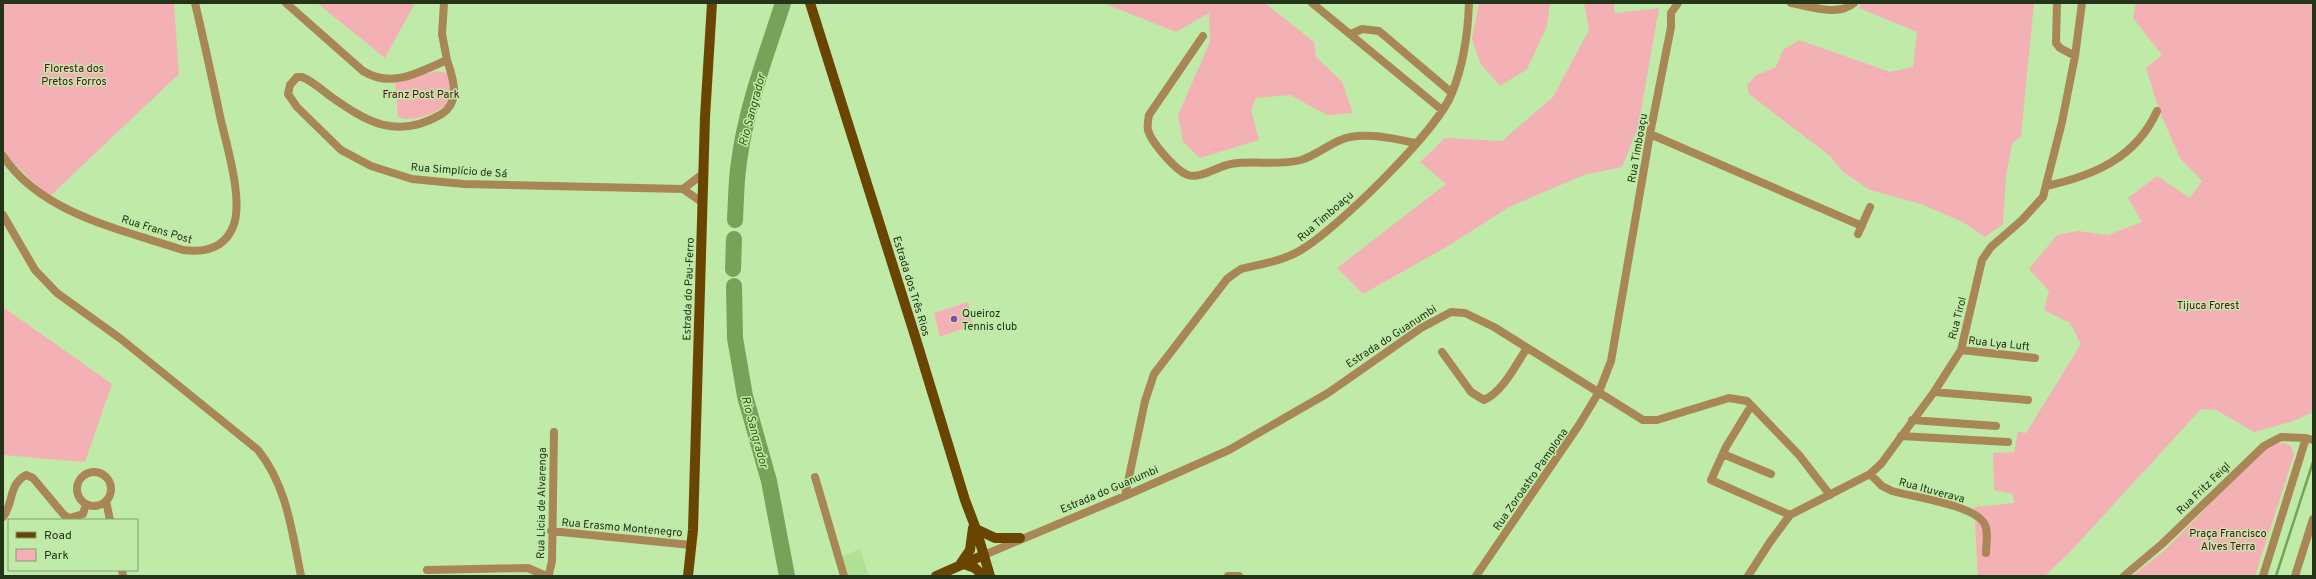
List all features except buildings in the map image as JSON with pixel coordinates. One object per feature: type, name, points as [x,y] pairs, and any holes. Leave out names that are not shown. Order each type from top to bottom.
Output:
[{"type":"main road","name":"Estrada do Pau-Ferro","points":[[688,576],[691,545],[704,173],[712,3]]},
{"type":"main road","name":"Estrada dos Três Rios","points":[[810,3],[990,576]]},
{"type":"main road","points":[[982,576],[975,568],[961,563],[968,555],[975,525],[995,538],[1020,538]]},
{"type":"main road","name":"Estrada do Guanumbi","points":[[936,576],[961,563],[984,555]]},
{"type":"street","name":"Rua Frans Post","points":[[3,156],[24,182],[59,206],[100,222],[183,250],[197,252],[212,250],[230,232],[234,222],[234,181],[195,3]]},
{"type":"street","points":[[286,3],[363,71],[377,79],[392,79],[417,72],[447,60],[442,34],[444,3]]},
{"type":"street","points":[[1312,3],[1442,110]]},
{"type":"street","name":"Rua Timboaçu","points":[[1125,496],[1145,401],[1154,374],[1227,279],[1241,269],[1286,258],[1318,239],[1368,192],[1416,143],[1442,110],[1452,93],[1459,70],[1469,3]]},
{"type":"street","name":"Rua Timboaçu","points":[[1599,392],[1611,361],[1650,134],[1671,27],[1671,13],[1678,3]]},
{"type":"street","points":[[1791,3],[1832,10],[1842,9],[1854,3]]},
{"type":"street","points":[[2057,3],[2056,43],[2060,48],[2075,56]]},
{"type":"street","name":"Rua Tirol","points":[[1748,576],[1790,515],[1870,474],[1934,392],[1961,350],[1982,260],[1991,247],[2036,206],[2043,197],[2062,122],[2075,56],[2082,3]]},
{"type":"street","points":[[1351,34],[1362,29],[1379,31],[1452,93]]},
{"type":"street","points":[[1203,36],[1149,115],[1148,132],[1168,159],[1187,174],[1194,176],[1233,164],[1285,163],[1300,160],[1317,154],[1349,137],[1383,136],[1416,143]]},
{"type":"street","name":"Rua Simplício de Sá","points":[[447,60],[454,79],[455,92],[451,103],[443,113],[414,126],[389,127],[358,116],[302,77],[297,77],[290,85],[288,94],[297,107],[341,150],[371,166],[412,179],[464,184],[683,189]]},
{"type":"street","points":[[2046,186],[2092,172],[2120,157],[2144,136],[2157,111]]},
{"type":"street","points":[[1650,134],[1862,226]]},
{"type":"street","points":[[703,203],[683,189],[704,173]]},
{"type":"street","points":[[1858,234],[1870,208]]},
{"type":"street","points":[[3,215],[34,270],[57,293],[121,339],[258,450],[275,473],[281,489],[301,576]]},
{"type":"street","name":"Estrada do Guanumbi","points":[[984,555],[1020,538],[1125,496],[1229,450],[1298,411],[1421,328],[1450,312],[1465,313],[1494,327],[1643,420],[1657,420],[1729,398],[1747,401],[1799,455],[1830,495]]},
{"type":"street","points":[[1442,352],[1471,392],[1484,400],[1492,397],[1527,348]]},
{"type":"street","name":"Rua Lya Luft","points":[[1961,350],[2036,358]]},
{"type":"street","name":"Rua Zoroastro Pamplona","points":[[1476,576],[1579,425],[1599,392]]},
{"type":"street","points":[[1934,392],[2028,400]]},
{"type":"street","points":[[1751,406],[1723,454],[1711,480],[1790,515]]},
{"type":"street","points":[[1912,420],[1996,426]]},
{"type":"street","name":"Rua Licia de Alvarenga","points":[[427,570],[528,568],[541,574],[549,574],[552,560],[551,531],[554,432]]},
{"type":"street","points":[[1901,436],[2008,442]]},
{"type":"street","name":"Rua Fritz Feigl","points":[[2124,576],[2162,544],[2264,446],[2281,437],[2310,439]]},
{"type":"street","points":[[2263,576],[2310,439]]},
{"type":"street","points":[[1723,454],[1771,474]]},
{"type":"street","points":[[106,501],[97,505],[86,504],[79,496],[78,486],[82,476],[92,472],[102,474],[110,481],[111,491],[106,501],[110,519]]},
{"type":"street","name":"Rua Ituverava","points":[[1870,474],[1882,486],[1892,491],[1960,508],[1979,517],[1985,524],[1986,553]]},
{"type":"street","points":[[3,517],[8,506],[12,488],[18,479],[26,475],[33,478],[56,506],[70,518],[83,514],[86,504]]},
{"type":"street","points":[[815,477],[844,576]]},
{"type":"street","points":[[2295,576],[2313,519]]},
{"type":"street","name":"Rua Erasmo Montenegro","points":[[551,531],[691,545]]},
{"type":"street","points":[[1228,576],[1238,576]]},
{"type":"shaded area","points":[[860,549],[869,576],[845,576],[840,557]]},
{"type":"green space","name":"Floresta dos Pretos Forros","points":[[3,3],[174,3],[179,74],[49,197],[3,153]]},
{"type":"green space","points":[[317,3],[415,3],[385,58]]},
{"type":"green space","points":[[1103,3],[1265,3],[1314,42],[1316,57],[1342,82],[1353,113],[1327,115],[1290,95],[1256,98],[1251,109],[1259,140],[1200,158],[1183,142],[1178,115],[1210,42],[1209,13],[1176,32]]},
{"type":"green space","points":[[1479,3],[1550,3],[1547,26],[1527,69],[1500,86],[1480,63],[1472,39]]},
{"type":"green space","points":[[1584,3],[1614,3],[1615,13],[1659,8],[1638,128],[1622,167],[1584,175],[1509,207],[1448,246],[1363,294],[1337,268],[1446,184],[1420,162],[1445,138],[1502,141],[1553,97],[1589,30]]},
{"type":"green space","points":[[1861,3],[2034,3],[2021,136],[2012,144],[2006,176],[2003,224],[1985,237],[1963,222],[1921,204],[1870,190],[1843,172],[1830,156],[1749,94],[1747,85],[1756,75],[1775,68],[1783,50],[1799,40],[1890,72],[1913,67],[1917,32],[1859,8]]},
{"type":"green space","name":"Tijuca Forest","points":[[2136,3],[2313,3],[2313,412],[2291,422],[2254,432],[2216,410],[2201,409],[2070,552],[2045,576],[1978,576],[1974,507],[2014,503],[2013,494],[1994,490],[1993,453],[2014,452],[2018,432],[2026,433],[2081,344],[2070,323],[2044,310],[2049,291],[2029,269],[2057,235],[2078,231],[2108,235],[2142,222],[2128,198],[2157,176],[2190,198],[2202,181],[2180,158],[2159,110],[2146,68],[2162,55],[2133,18]]},
{"type":"green space","name":"Franz Post Park","points":[[437,71],[447,73],[453,91],[450,100],[437,111],[421,117],[404,119],[398,117],[395,83],[398,80]]},
{"type":"green space","name":"Queiroz Tennis club","points":[[968,302],[973,325],[940,337],[934,313]]},
{"type":"green space","points":[[3,307],[112,384],[85,462],[3,455]]},
{"type":"green space","name":"Praça Francisco Alves Terra","points":[[2284,443],[2291,446],[2294,455],[2255,576],[2132,576],[2165,550],[2264,449],[2274,444]]},
{"type":"waterway","name":"Rio Sangrador","points":[[735,220],[738,169],[746,121],[783,3]]},
{"type":"waterway","name":"Rio Sangrador","points":[[733,269],[734,239]]},
{"type":"waterway","name":"Rio Sangrador","points":[[734,286],[735,338],[745,396],[769,481],[787,576]]},
{"type":"waterway","points":[[2276,576],[2313,462]]},
{"type":"place","name":"Queiroz Tennis club","points":[[954,319]]}]
